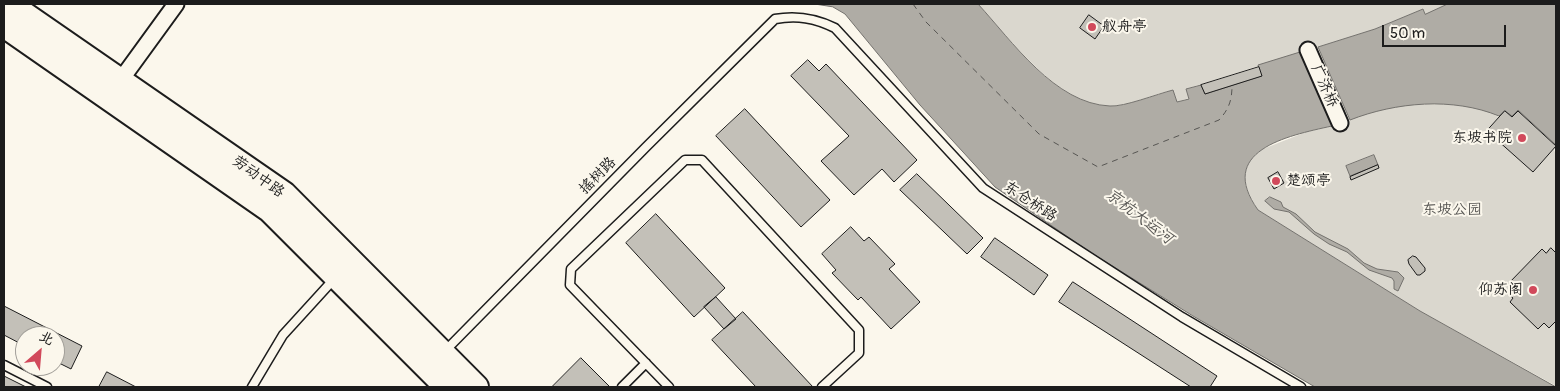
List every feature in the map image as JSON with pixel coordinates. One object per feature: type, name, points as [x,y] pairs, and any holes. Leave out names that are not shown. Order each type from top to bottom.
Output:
[{"type":"main road","name":"劳动中路","points":[[9,4],[284,194],[476,387]]},
{"type":"main road","name":"劳动中路","points":[[4,25],[270,210],[446,387]]},
{"type":"street","points":[[120,81],[176,4]]},
{"type":"street","name":"广济桥","points":[[1308,50],[1340,123]]},
{"type":"lane","name":"东仓桥路","points":[[776,19],[793,16],[819,20],[834,28],[983,188],[1182,317],[1300,387]]},
{"type":"lane","name":"摇树路","points":[[442,354],[646,147],[776,19]]},
{"type":"lane","points":[[669,387],[570,286],[571,270],[685,160],[702,160],[859,330],[859,353],[822,387]]},
{"type":"lane","points":[[252,387],[283,335],[336,276]]},
{"type":"lane","points":[[622,387],[646,363]]},
{"type":"lane","points":[[4,365],[47,387]]},
{"type":"green space","points":[[978,4],[1448,4],[1425,14],[1423,9],[1375,29],[1186,89],[1189,98],[1177,102],[1172,90],[1112,106],[1094,105],[1075,97],[1056,85],[1021,52]]},
{"type":"green space","name":"东坡公园","points":[[1405,105],[1465,106],[1477,108],[1499,117],[1505,111],[1512,117],[1518,111],[1556,146],[1554,150],[1556,154],[1556,386],[1420,311],[1258,210],[1250,199],[1244,180],[1245,168],[1252,156],[1263,149],[1306,132],[1332,126],[1374,110]]},
{"type":"water","name":"京杭大运河","points":[[815,4],[978,4],[1020,52],[1053,83],[1090,103],[1110,106],[1132,102],[1173,90],[1177,102],[1189,99],[1186,89],[1201,85],[1205,94],[1261,76],[1258,65],[1300,52],[1332,126],[1277,141],[1262,150],[1251,160],[1245,173],[1247,190],[1258,210],[1420,311],[1556,387],[1315,387],[1193,316],[1093,254],[995,187],[920,105],[845,14],[833,7]]},
{"type":"water","points":[[1448,4],[1556,4],[1556,145],[1518,110],[1512,116],[1505,111],[1499,116],[1463,106],[1424,104],[1386,109],[1350,120],[1318,47],[1375,29],[1423,9],[1425,14]]},
{"type":"water","points":[[1374,155],[1378,165],[1350,176],[1346,166]]},
{"type":"water","points":[[1270,197],[1281,202],[1283,207],[1296,214],[1315,232],[1348,249],[1364,263],[1377,269],[1398,272],[1404,278],[1398,291],[1394,289],[1392,278],[1369,270],[1347,252],[1329,244],[1314,234],[1289,212],[1274,209],[1265,201]]},
{"type":"building","name":"舣舟亭","points":[[1089,15],[1104,26],[1095,39],[1080,28]]},
{"type":"building","points":[[808,60],[819,71],[826,64],[917,160],[894,182],[882,169],[854,195],[821,161],[849,136],[791,76]]},
{"type":"building","points":[[1259,67],[1262,76],[1205,94],[1201,85]]},
{"type":"building","points":[[745,109],[830,200],[801,227],[716,136]]},
{"type":"building","name":"东坡书院","points":[[1505,111],[1512,117],[1518,111],[1556,146],[1533,172],[1487,131]]},
{"type":"building","points":[[1378,165],[1379,168],[1351,180],[1350,177]]},
{"type":"building","name":"楚颂亭","points":[[1278,172],[1284,183],[1274,189],[1268,178]]},
{"type":"building","points":[[917,174],[983,238],[967,254],[900,190]]},
{"type":"building","points":[[656,214],[725,288],[694,317],[626,243]]},
{"type":"building","points":[[851,227],[864,241],[869,237],[895,264],[889,269],[920,302],[891,329],[861,297],[858,300],[832,273],[836,270],[822,254]]},
{"type":"building","points":[[995,238],[1048,275],[1034,295],[981,257]]},
{"type":"building","name":"仰苏阁","points":[[1551,248],[1556,253],[1556,321],[1549,328],[1544,323],[1538,329],[1510,302],[1513,298],[1507,293],[1512,288],[1508,284],[1542,249],[1546,253]]},
{"type":"building","points":[[1413,256],[1425,268],[1425,271],[1420,275],[1417,275],[1409,264],[1408,260]]},
{"type":"building","points":[[1073,282],[1217,376],[1210,387],[1191,387],[1059,302]]},
{"type":"building","points":[[716,297],[736,319],[724,329],[704,307]]},
{"type":"building","points":[[4,306],[43,326],[15,326],[15,341],[4,335]]},
{"type":"building","points":[[743,312],[813,387],[756,387],[712,340]]},
{"type":"building","points":[[65,337],[82,346],[71,369],[65,366]]},
{"type":"building","points":[[581,358],[610,387],[552,387]]},
{"type":"building","points":[[107,372],[136,387],[99,387]]},
{"type":"building","points":[[4,376],[26,387],[4,387]]},
{"type":"ferry route","points":[[913,4],[926,22],[1039,134],[1098,167],[1219,120],[1229,104],[1232,86]]},
{"type":"place","name":"舣舟亭","points":[[1092,27]]},
{"type":"place","name":"东坡书院","points":[[1522,138]]},
{"type":"place","name":"楚颂亭","points":[[1276,181]]},
{"type":"place","name":"仰苏阁","points":[[1533,290]]}]
